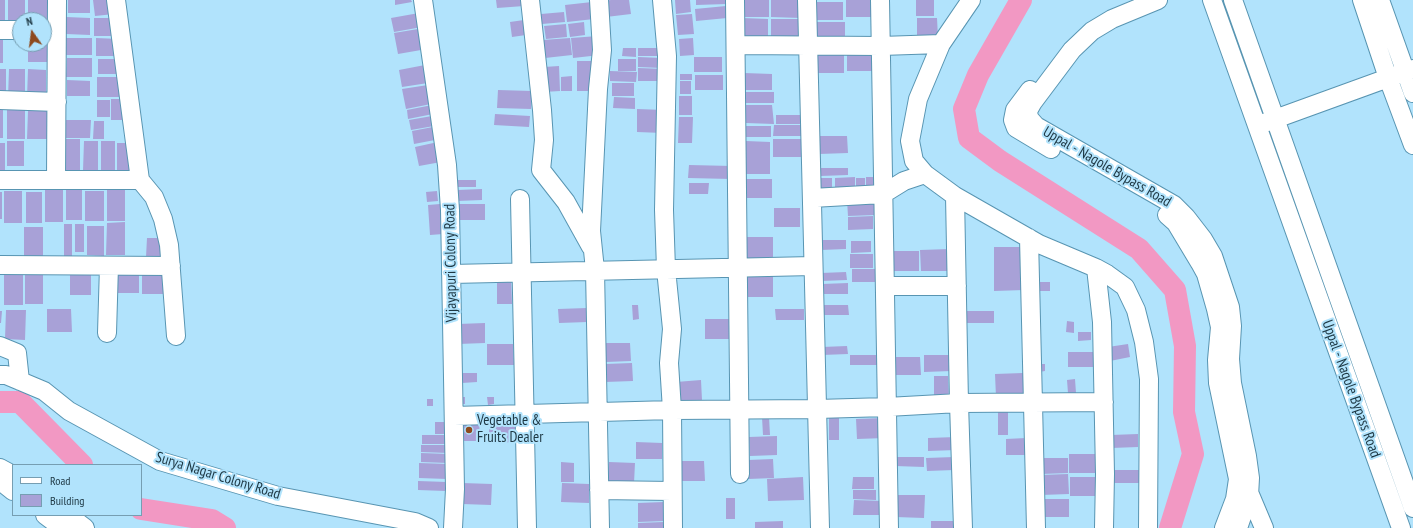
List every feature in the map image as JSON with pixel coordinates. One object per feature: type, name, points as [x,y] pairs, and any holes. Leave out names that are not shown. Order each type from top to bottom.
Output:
[{"type":"street","points":[[52,26],[58,0]]},
{"type":"street","points":[[116,0],[140,180],[154,197],[163,219],[169,245],[176,336]]},
{"type":"street","name":"Vijayapuri Colony Road","points":[[423,0],[447,164],[450,210],[455,489],[453,528]]},
{"type":"street","points":[[534,0],[544,140],[541,170],[566,202],[593,251]]},
{"type":"street","points":[[599,0],[602,50],[598,89],[591,231],[595,270],[600,528]]},
{"type":"street","points":[[662,0],[667,56],[664,210],[666,269],[672,329],[669,363],[672,410],[673,528]]},
{"type":"street","points":[[735,0],[740,474]]},
{"type":"street","points":[[807,0],[820,528]]},
{"type":"street","points":[[880,0],[889,528]]},
{"type":"street","points":[[971,0],[941,44],[918,99],[910,141],[914,162],[924,174],[955,196],[1039,244],[1096,268],[1125,287],[1136,310],[1144,342],[1149,379],[1148,528]]},
{"type":"street","name":"Uppal - Nagole Bypass Road","points":[[1125,0],[1104,9],[1084,23],[1065,41],[1015,110],[1013,120],[1016,128],[1026,135],[1166,214],[1176,223],[1189,244],[1206,274],[1220,327],[1217,360],[1218,383],[1241,507]]},
{"type":"street","name":"Uppal - Nagole Bypass Road","points":[[1158,0],[1112,19],[1092,31],[1072,50],[1033,102],[1028,111],[1029,118],[1036,126],[1174,205],[1186,217],[1203,239],[1213,256],[1230,307],[1232,326],[1230,359],[1232,383],[1250,478],[1241,507],[1224,528]]},
{"type":"street","name":"Uppal - Nagole Bypass Road","points":[[1212,0],[1401,528]]},
{"type":"street","name":"Uppal - Nagole Bypass Road","points":[[1232,0],[1413,508]]},
{"type":"street","points":[[1362,0],[1405,81]]},
{"type":"street","points":[[1380,0],[1405,81],[1413,145]]},
{"type":"street","points":[[0,30],[12,30]]},
{"type":"street","points":[[52,42],[57,102],[56,180]]},
{"type":"street","points":[[736,45],[881,46],[941,44]]},
{"type":"street","points":[[1259,131],[1405,81]]},
{"type":"street","points":[[0,100],[57,102]]},
{"type":"street","points":[[812,198],[883,194],[904,181],[924,174]]},
{"type":"street","points":[[0,180],[140,180]]},
{"type":"street","points":[[955,196],[959,403],[964,528]]},
{"type":"street","points":[[520,198],[527,528]]},
{"type":"street","points":[[1029,238],[1036,528]]},
{"type":"street","points":[[0,265],[171,266]]},
{"type":"street","points":[[107,333],[109,266]]},
{"type":"street","points":[[451,274],[813,266]]},
{"type":"street","points":[[1096,268],[1102,322],[1104,402],[1104,528]]},
{"type":"street","points":[[885,286],[957,286]]},
{"type":"street","points":[[0,346],[16,353],[20,381]]},
{"type":"street","name":"Surya Nagar Colony Road","points":[[0,375],[6,375],[44,391],[69,411],[160,461],[278,496],[415,522],[429,528]]},
{"type":"street","points":[[454,416],[672,410],[817,409],[959,403],[1104,402]]},
{"type":"street","points":[[0,468],[12,474]]},
{"type":"street","points":[[0,481],[12,490]]},
{"type":"street","points":[[599,490],[672,491]]},
{"type":"street","points":[[1241,507],[1264,528]]},
{"type":"street","points":[[46,516],[62,528]]},
{"type":"street","points":[[69,516],[85,528]]},
{"type":"building","points":[[0,0],[5,0],[5,21],[0,21]]},
{"type":"building","points":[[8,0],[25,0],[25,12],[12,12],[12,20],[8,20]]},
{"type":"building","points":[[28,0],[52,0],[52,12],[28,12]]},
{"type":"building","points":[[68,0],[90,0],[90,13],[68,13]]},
{"type":"building","points":[[93,0],[112,0],[114,14],[95,16]]},
{"type":"building","points":[[395,0],[411,0],[412,2],[395,5]]},
{"type":"building","points":[[496,0],[524,0],[524,6],[497,8]]},
{"type":"building","points":[[629,0],[631,14],[606,17],[604,1]]},
{"type":"building","points":[[675,0],[690,0],[691,12],[676,14]]},
{"type":"building","points":[[696,0],[727,0],[727,4],[696,5]]},
{"type":"building","points":[[742,0],[769,0],[769,17],[742,17]]},
{"type":"building","points":[[771,0],[802,0],[801,18],[771,17]]},
{"type":"building","points":[[846,0],[872,0],[872,17],[846,17]]},
{"type":"building","points":[[916,0],[934,0],[934,16],[916,16]]},
{"type":"building","points":[[592,2],[594,19],[567,22],[565,5]]},
{"type":"building","points":[[815,2],[843,2],[843,20],[815,20]]},
{"type":"building","points":[[726,6],[727,18],[696,21],[695,9]]},
{"type":"building","points":[[564,12],[565,22],[542,24],[541,14]]},
{"type":"building","points":[[419,13],[422,27],[394,32],[391,18]]},
{"type":"building","points":[[692,14],[694,34],[678,35],[676,15]]},
{"type":"building","points":[[66,17],[90,18],[90,35],[66,34]]},
{"type":"building","points":[[94,18],[114,18],[114,36],[94,36]]},
{"type":"building","points":[[742,18],[768,19],[768,40],[742,40]]},
{"type":"building","points":[[917,18],[937,18],[938,38],[917,38]]},
{"type":"building","points":[[771,19],[799,19],[799,40],[771,40]]},
{"type":"building","points":[[524,20],[526,35],[512,37],[510,22]]},
{"type":"building","points":[[584,22],[585,35],[570,37],[568,24]]},
{"type":"building","points":[[817,22],[845,22],[845,42],[817,42]]},
{"type":"building","points":[[566,24],[567,37],[546,39],[544,26]]},
{"type":"building","points":[[418,29],[421,50],[398,54],[394,33]]},
{"type":"building","points":[[598,36],[600,55],[573,58],[571,38]]},
{"type":"building","points":[[65,38],[92,38],[92,55],[65,55]]},
{"type":"building","points":[[96,38],[119,39],[119,56],[96,56]]},
{"type":"building","points":[[570,38],[572,55],[545,58],[543,40]]},
{"type":"building","points":[[693,38],[694,55],[680,56],[679,39]]},
{"type":"building","points":[[0,40],[3,40],[3,63],[0,63]]},
{"type":"building","points":[[623,48],[636,48],[636,57],[622,56]]},
{"type":"building","points":[[638,48],[659,48],[658,56],[638,56]]},
{"type":"building","points":[[847,51],[876,51],[876,71],[847,71]]},
{"type":"building","points":[[28,52],[51,52],[51,62],[28,62]]},
{"type":"building","points":[[818,52],[844,52],[844,73],[818,73]]},
{"type":"building","points":[[638,57],[662,58],[662,68],[638,67]]},
{"type":"building","points":[[694,57],[722,57],[722,72],[694,72]]},
{"type":"building","points":[[67,58],[92,58],[92,77],[66,77]]},
{"type":"building","points":[[98,59],[122,59],[121,74],[98,74]]},
{"type":"building","points":[[618,59],[636,59],[636,71],[618,71]]},
{"type":"building","points":[[577,61],[593,61],[592,91],[577,91]]},
{"type":"building","points":[[425,65],[428,83],[402,87],[399,70]]},
{"type":"building","points":[[559,66],[560,91],[544,92],[544,67]]},
{"type":"building","points":[[638,68],[665,69],[665,81],[638,81]]},
{"type":"building","points":[[0,69],[6,69],[6,95],[0,95]]},
{"type":"building","points":[[9,69],[25,69],[25,98],[8,98]]},
{"type":"building","points":[[28,69],[46,70],[46,98],[27,98]]},
{"type":"building","points":[[610,71],[637,72],[636,82],[610,81]]},
{"type":"building","points":[[744,73],[772,74],[772,90],[744,90]]},
{"type":"building","points":[[680,74],[692,74],[692,80],[680,80]]},
{"type":"building","points":[[695,75],[723,75],[723,90],[695,90]]},
{"type":"building","points":[[572,76],[572,91],[561,91],[561,77]]},
{"type":"building","points":[[97,77],[124,77],[124,97],[97,97]]},
{"type":"building","points":[[67,80],[90,81],[90,96],[67,96]]},
{"type":"building","points":[[680,81],[691,81],[691,94],[680,94]]},
{"type":"building","points":[[612,83],[634,83],[634,96],[612,96]]},
{"type":"building","points":[[428,85],[431,104],[406,109],[402,89]]},
{"type":"building","points":[[498,90],[532,91],[531,109],[497,108]]},
{"type":"building","points":[[745,92],[774,92],[774,103],[744,103]]},
{"type":"building","points":[[679,96],[692,96],[692,115],[679,115]]},
{"type":"building","points":[[614,97],[635,98],[635,109],[613,108]]},
{"type":"building","points":[[111,99],[125,99],[125,120],[111,120]]},
{"type":"building","points":[[97,100],[110,100],[110,117],[97,117]]},
{"type":"building","points":[[432,105],[433,114],[408,119],[407,110]]},
{"type":"building","points":[[744,105],[772,105],[774,124],[746,123],[746,112],[744,112]]},
{"type":"building","points":[[7,109],[25,109],[25,139],[7,139]]},
{"type":"building","points":[[637,109],[664,110],[663,133],[637,132]]},
{"type":"building","points":[[0,110],[3,110],[3,138],[0,138]]},
{"type":"building","points":[[28,111],[49,111],[49,139],[27,139]]},
{"type":"building","points":[[495,114],[530,116],[529,127],[494,125]]},
{"type":"building","points":[[776,115],[800,115],[800,124],[776,124]]},
{"type":"building","points":[[432,116],[434,126],[411,130],[409,120]]},
{"type":"building","points":[[679,117],[693,117],[692,143],[678,143]]},
{"type":"building","points":[[66,120],[91,120],[90,138],[66,138]]},
{"type":"building","points":[[94,121],[104,121],[104,139],[93,139]]},
{"type":"building","points":[[774,125],[801,125],[801,136],[773,136]]},
{"type":"building","points":[[438,126],[440,139],[414,144],[412,131]]},
{"type":"building","points":[[744,126],[771,126],[771,137],[744,137]]},
{"type":"building","points":[[819,136],[847,136],[848,153],[819,154]]},
{"type":"building","points":[[64,139],[80,139],[80,172],[63,172]]},
{"type":"building","points":[[773,139],[801,139],[801,157],[773,157]]},
{"type":"building","points":[[7,141],[24,141],[24,166],[7,166]]},
{"type":"building","points":[[84,141],[98,141],[98,171],[83,171]]},
{"type":"building","points":[[101,141],[115,141],[115,173],[101,173]]},
{"type":"building","points":[[746,141],[770,142],[770,174],[746,174]]},
{"type":"building","points":[[438,142],[441,162],[419,166],[415,147]]},
{"type":"building","points":[[0,143],[5,143],[5,170],[0,170]]},
{"type":"building","points":[[117,143],[134,143],[134,174],[117,174]]},
{"type":"building","points":[[689,165],[732,166],[731,179],[688,178]]},
{"type":"building","points":[[820,168],[848,168],[848,175],[820,176]]},
{"type":"building","points":[[855,177],[855,189],[835,189],[835,178]]},
{"type":"building","points":[[866,177],[876,177],[876,189],[866,190]]},
{"type":"building","points":[[820,178],[832,178],[832,191],[820,192]]},
{"type":"building","points":[[856,178],[865,178],[865,190],[856,190]]},
{"type":"building","points":[[745,179],[772,179],[772,198],[745,198]]},
{"type":"building","points":[[456,180],[476,180],[476,187],[456,187]]},
{"type":"building","points":[[689,183],[709,183],[708,194],[689,194]]},
{"type":"building","points":[[125,188],[125,221],[107,221],[107,189]]},
{"type":"building","points":[[45,189],[63,189],[63,222],[45,222]]},
{"type":"building","points":[[482,189],[482,200],[457,201],[457,190]]},
{"type":"building","points":[[66,190],[82,190],[82,220],[66,220]]},
{"type":"building","points":[[4,191],[22,191],[22,223],[4,223]]},
{"type":"building","points":[[85,191],[104,191],[104,221],[85,221]]},
{"type":"building","points":[[437,191],[438,201],[427,202],[426,192]]},
{"type":"building","points":[[0,192],[2,192],[2,219],[0,219]]},
{"type":"building","points":[[26,192],[42,192],[42,223],[26,223]]},
{"type":"building","points":[[847,200],[875,200],[875,215],[848,216]]},
{"type":"building","points":[[440,204],[443,234],[430,235],[428,205]]},
{"type":"building","points":[[457,204],[485,204],[485,220],[457,220]]},
{"type":"building","points":[[774,208],[800,208],[800,227],[774,227]]},
{"type":"building","points":[[873,216],[873,229],[848,230],[848,217]]},
{"type":"building","points":[[125,222],[125,255],[106,255],[107,223]]},
{"type":"building","points":[[64,224],[72,224],[72,256],[64,256]]},
{"type":"building","points":[[75,224],[84,224],[84,252],[75,252]]},
{"type":"building","points":[[87,226],[104,226],[104,256],[87,255]]},
{"type":"building","points":[[24,227],[43,227],[43,262],[24,262]]},
{"type":"building","points":[[746,237],[773,237],[773,260],[746,260]]},
{"type":"building","points":[[147,238],[162,238],[162,257],[146,257]]},
{"type":"building","points":[[821,240],[846,240],[846,249],[821,250]]},
{"type":"building","points":[[851,241],[871,241],[871,252],[851,253]]},
{"type":"building","points":[[994,247],[1024,247],[1024,290],[994,291]]},
{"type":"building","points":[[950,249],[951,271],[921,271],[920,250]]},
{"type":"building","points":[[892,251],[919,251],[919,271],[892,271]]},
{"type":"building","points":[[850,254],[873,254],[873,268],[850,268]]},
{"type":"building","points":[[70,269],[91,269],[91,295],[70,295]]},
{"type":"building","points":[[852,269],[881,269],[881,282],[852,282]]},
{"type":"building","points":[[114,270],[139,270],[139,293],[115,293]]},
{"type":"building","points":[[142,270],[167,270],[167,294],[142,294]]},
{"type":"building","points":[[846,272],[847,280],[821,281],[821,273]]},
{"type":"building","points":[[746,274],[773,274],[773,297],[746,297]]},
{"type":"building","points":[[4,275],[23,275],[23,305],[4,305]]},
{"type":"building","points":[[25,275],[43,275],[43,304],[25,304]]},
{"type":"building","points":[[497,278],[511,278],[512,304],[497,304]]},
{"type":"building","points":[[1037,282],[1050,282],[1050,291],[1037,291]]},
{"type":"building","points":[[848,283],[848,294],[822,294],[822,284]]},
{"type":"building","points":[[632,305],[638,305],[639,319],[633,320]]},
{"type":"building","points":[[819,305],[848,305],[849,315],[819,315]]},
{"type":"building","points":[[587,308],[587,322],[559,323],[558,309]]},
{"type":"building","points":[[47,309],[71,309],[72,332],[47,332]]},
{"type":"building","points":[[775,309],[804,309],[804,320],[776,320]]},
{"type":"building","points":[[6,310],[26,310],[25,340],[5,339]]},
{"type":"building","points":[[0,311],[2,311],[1,323],[0,323]]},
{"type":"building","points":[[966,311],[994,311],[994,323],[966,323]]},
{"type":"building","points":[[705,319],[730,319],[730,339],[705,339]]},
{"type":"building","points":[[1067,321],[1074,322],[1074,333],[1066,332]]},
{"type":"building","points":[[485,323],[485,343],[458,344],[458,324]]},
{"type":"building","points":[[1078,332],[1091,332],[1091,340],[1078,341]]},
{"type":"building","points":[[605,343],[630,343],[631,361],[606,362]]},
{"type":"building","points":[[487,344],[513,344],[514,365],[487,365]]},
{"type":"building","points":[[1128,344],[1130,357],[1110,361],[1108,347]]},
{"type":"building","points":[[847,346],[848,354],[822,355],[822,347]]},
{"type":"building","points":[[1068,352],[1095,352],[1095,367],[1068,367]]},
{"type":"building","points":[[850,355],[878,355],[878,365],[850,365]]},
{"type":"building","points":[[924,355],[951,355],[951,371],[924,372]]},
{"type":"building","points":[[893,357],[920,357],[921,375],[893,375]]},
{"type":"building","points":[[632,363],[633,381],[605,382],[605,364]]},
{"type":"building","points":[[1038,364],[1045,364],[1045,371],[1039,372]]},
{"type":"building","points":[[462,373],[477,373],[477,382],[462,383]]},
{"type":"building","points":[[1023,373],[1023,396],[996,397],[995,374]]},
{"type":"building","points":[[934,376],[948,376],[949,398],[934,398]]},
{"type":"building","points":[[1075,379],[1076,393],[1068,393],[1067,380]]},
{"type":"building","points":[[701,380],[702,400],[678,402],[676,382]]},
{"type":"building","points":[[459,397],[465,397],[465,404],[459,404]]},
{"type":"building","points":[[487,397],[494,397],[494,404],[488,405]]},
{"type":"building","points":[[427,399],[433,399],[433,406],[427,406]]},
{"type":"building","points":[[998,412],[1008,412],[1008,435],[998,435]]},
{"type":"building","points":[[762,417],[769,417],[770,435],[763,435]]},
{"type":"building","name":"Vegetable & Fruits Dealer","points":[[479,418],[480,441],[459,441],[459,419]]},
{"type":"building","points":[[829,418],[839,418],[839,440],[829,440]]},
{"type":"building","points":[[884,418],[885,438],[857,439],[856,419]]},
{"type":"building","points":[[435,422],[447,422],[447,434],[435,434]]},
{"type":"building","points":[[489,423],[515,423],[516,442],[489,443]]},
{"type":"building","points":[[1138,434],[1138,447],[1111,448],[1111,435]]},
{"type":"building","points":[[422,435],[447,435],[447,444],[422,444]]},
{"type":"building","points":[[777,436],[777,455],[750,456],[749,437]]},
{"type":"building","points":[[956,437],[956,450],[928,451],[928,438]]},
{"type":"building","points":[[1026,438],[1026,455],[1006,455],[1006,439]]},
{"type":"building","points":[[636,442],[662,443],[662,459],[636,459]]},
{"type":"building","points":[[421,445],[448,445],[448,453],[421,452]]},
{"type":"building","points":[[421,453],[448,454],[448,463],[421,462]]},
{"type":"building","points":[[1069,454],[1096,454],[1096,473],[1069,473]]},
{"type":"building","points":[[896,457],[924,457],[924,467],[895,466]]},
{"type":"building","points":[[954,457],[954,470],[927,471],[926,458]]},
{"type":"building","points":[[1041,458],[1068,458],[1068,473],[1041,474]]},
{"type":"building","points":[[773,459],[774,478],[748,479],[748,460]]},
{"type":"building","points":[[677,461],[704,461],[705,481],[677,481]]},
{"type":"building","points":[[561,462],[574,463],[574,482],[561,482]]},
{"type":"building","points":[[609,462],[635,463],[634,483],[608,482]]},
{"type":"building","points":[[419,463],[448,464],[447,479],[419,478]]},
{"type":"building","points":[[1114,470],[1141,470],[1141,483],[1114,483]]},
{"type":"building","points":[[1068,474],[1069,494],[1041,495],[1041,475]]},
{"type":"building","points":[[803,477],[804,500],[768,501],[767,479]]},
{"type":"building","points":[[853,477],[874,477],[874,489],[852,489]]},
{"type":"building","points":[[1070,477],[1095,477],[1095,496],[1070,496]]},
{"type":"building","points":[[418,481],[447,482],[446,491],[418,490]]},
{"type":"building","points":[[462,483],[492,484],[491,505],[462,504]]},
{"type":"building","points":[[562,483],[589,484],[589,503],[561,502]]},
{"type":"building","points":[[853,490],[876,490],[876,500],[853,499]]},
{"type":"building","points":[[896,495],[925,495],[924,518],[896,517]]},
{"type":"building","points":[[726,498],[735,498],[735,519],[726,519]]},
{"type":"building","points":[[1041,499],[1069,499],[1069,517],[1041,517]]},
{"type":"building","points":[[854,500],[882,501],[882,515],[853,515]]},
{"type":"building","points":[[664,502],[664,521],[638,522],[638,503]]},
{"type":"building","points":[[783,521],[783,528],[755,528],[755,522]]},
{"type":"building","points":[[931,521],[958,521],[958,528],[931,528]]},
{"type":"building","points":[[663,522],[663,528],[638,528],[638,523]]},
{"type":"waterway","points":[[1021,0],[978,75],[964,109],[969,138],[1000,161],[1139,249],[1175,290],[1185,346],[1184,412],[1193,454],[1170,528]]},
{"type":"waterway","points":[[0,402],[20,402],[81,464]]},
{"type":"waterway","points":[[142,509],[212,520],[225,528]]},
{"type":"place","name":"Vegetable & Fruits Dealer","points":[[469,430]]}]
